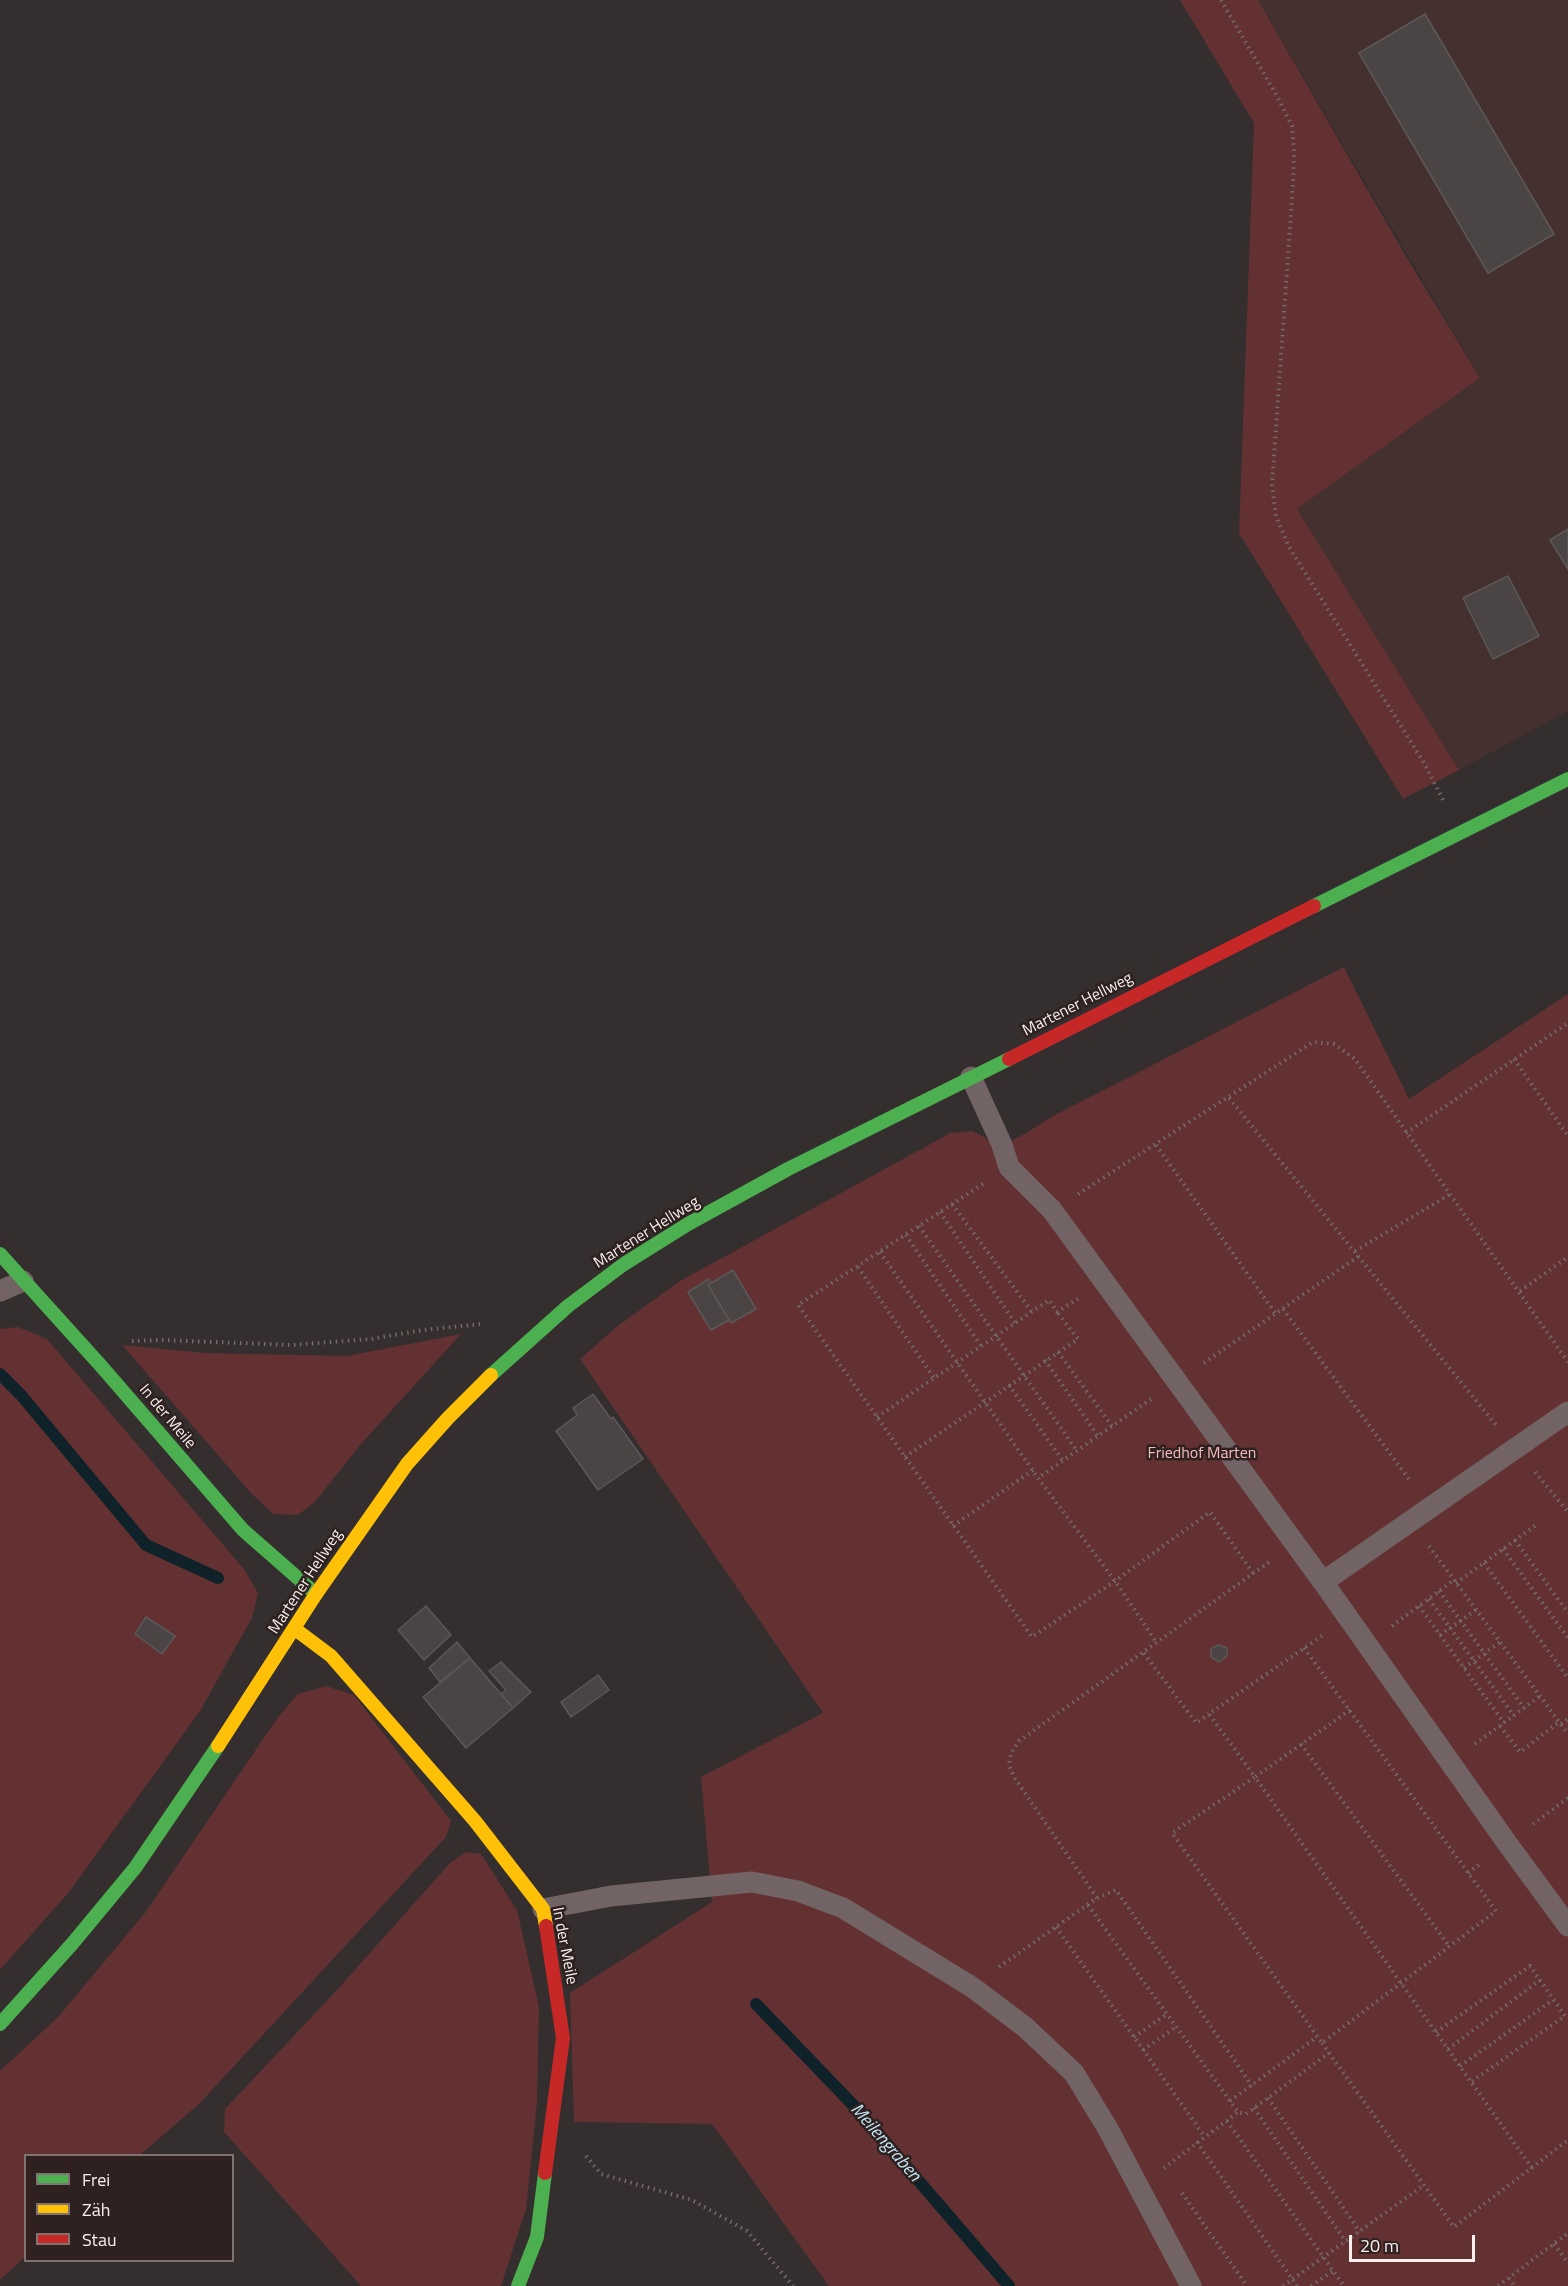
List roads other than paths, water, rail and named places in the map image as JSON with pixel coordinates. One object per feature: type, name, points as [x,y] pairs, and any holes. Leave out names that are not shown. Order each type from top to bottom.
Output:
[{"type":"street","name":"Martener Hellweg","points":[[0,2024],[72,1944],[135,1868],[246,1705],[316,1594],[369,1516],[414,1456],[503,1363],[568,1306],[624,1264],[688,1224],[788,1169],[1568,779]]},
{"type":"street","name":"In der Meile","points":[[0,1254],[102,1367],[243,1530],[316,1594]]},
{"type":"street","name":"In der Meile","points":[[295,1629],[331,1656],[475,1821],[543,1909],[563,2038],[537,2237],[518,2286]]},
{"type":"lane","points":[[971,1077],[1009,1167],[1052,1210],[1323,1582],[1568,1926]]},
{"type":"lane","points":[[0,1291],[23,1281]]},
{"type":"lane","points":[[1323,1582],[1568,1412]]},
{"type":"lane","points":[[543,1909],[611,1896],[752,1882],[798,1891],[843,1908],[972,1987],[1025,2027],[1074,2073],[1108,2129],[1191,2286]]},
{"type":"waterway","points":[[0,1374],[21,1395],[146,1545],[218,1578]]},
{"type":"waterway","name":"Meilengraben","points":[[756,2004],[856,2108],[1009,2286]]},
{"type":"park label","name":"Friedhof Marten","points":[[1202,1454]]}]
